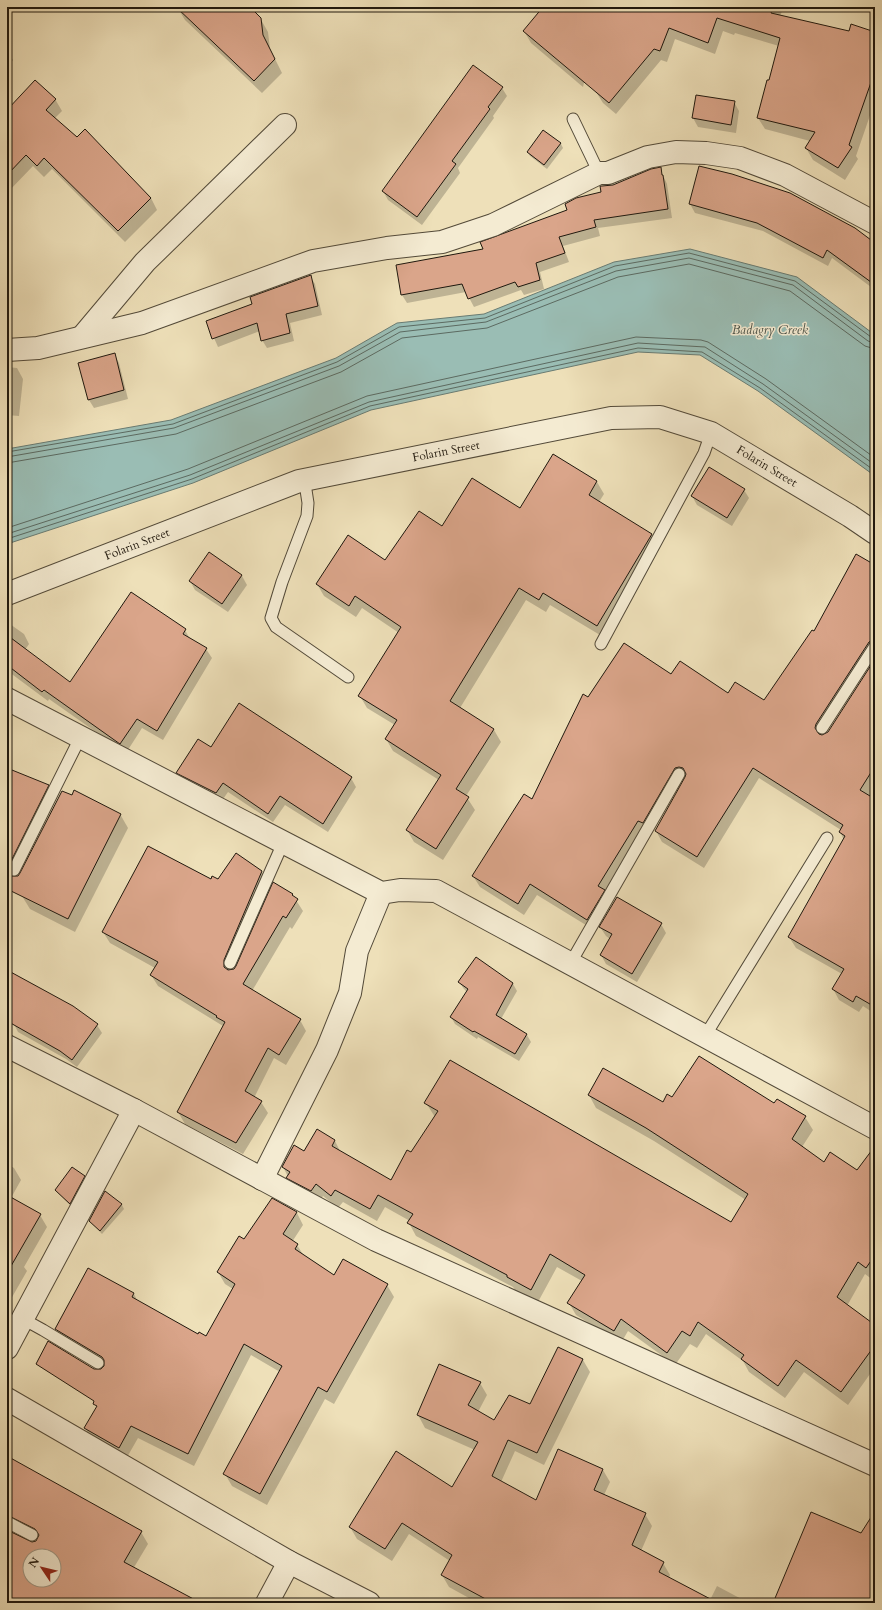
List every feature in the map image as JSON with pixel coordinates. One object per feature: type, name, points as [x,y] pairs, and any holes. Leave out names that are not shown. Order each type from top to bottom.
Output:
[{"type":"street","points":[[82,337],[145,262],[285,125]]},
{"type":"street","points":[[7,350],[38,348],[142,323],[313,261],[386,248],[442,242],[493,225],[599,173],[608,173],[648,157],[676,152],[706,153],[740,158],[785,175],[875,223]]},
{"type":"street","name":"Folarin Street","points":[[7,594],[299,481],[611,418],[660,417],[711,433],[850,516],[875,533]]},
{"type":"street","points":[[7,699],[381,893],[400,890],[436,891],[875,1128]]},
{"type":"street","points":[[262,1179],[327,1050],[350,993],[357,951],[381,893]]},
{"type":"street","points":[[7,1046],[134,1110],[376,1240],[875,1465]]},
{"type":"street","points":[[8,1346],[134,1110]]},
{"type":"street","points":[[7,1400],[289,1562],[369,1603]]},
{"type":"street","points":[[266,1603],[289,1562]]},
{"type":"lane","points":[[573,119],[599,173]]},
{"type":"lane","points":[[600,644],[704,453],[711,433]]},
{"type":"lane","points":[[299,481],[306,490],[308,503],[307,516],[282,582],[271,618],[276,627],[348,677]]},
{"type":"lane","points":[[822,728],[875,646]]},
{"type":"lane","points":[[14,870],[80,738]]},
{"type":"lane","points":[[570,964],[679,774]]},
{"type":"lane","points":[[705,1036],[827,838]]},
{"type":"lane","points":[[230,963],[283,843]]},
{"type":"lane","points":[[22,1319],[43,1330],[98,1364]]},
{"type":"lane","points":[[7,1522],[32,1535]]},
{"type":"water","name":"Badagry Creek","points":[[690,249],[797,277],[875,335],[875,476],[758,391],[700,355],[638,352],[371,410],[193,483],[7,544],[7,449],[171,420],[336,358],[397,323],[484,314],[614,262]]},
{"type":"building","points":[[176,7],[250,7],[261,18],[263,35],[275,59],[254,81]]},
{"type":"building","points":[[543,7],[773,7],[771,13],[849,31],[851,24],[875,32],[875,71],[849,145],[852,147],[838,168],[805,148],[815,132],[757,118],[780,38],[717,18],[708,43],[669,28],[660,51],[654,49],[609,103],[523,31]]},
{"type":"building","points":[[473,65],[503,87],[488,107],[490,109],[452,161],[456,164],[417,217],[382,191]]},
{"type":"building","points":[[35,80],[56,99],[46,110],[77,137],[85,129],[151,198],[118,231],[44,158],[37,166],[26,155],[7,175],[7,110]]},
{"type":"building","points":[[696,95],[735,101],[731,125],[692,118]]},
{"type":"building","points":[[543,130],[561,143],[544,165],[527,152]]},
{"type":"building","points":[[699,166],[732,174],[790,193],[855,228],[875,243],[875,285],[827,250],[823,258],[757,223],[689,204]]},
{"type":"building","points":[[661,167],[668,209],[594,220],[596,227],[559,237],[565,253],[536,263],[540,280],[518,287],[515,282],[468,299],[462,284],[401,295],[396,265],[483,249],[480,242],[567,210],[565,204],[576,198],[601,192],[600,186],[613,185],[651,169]]},
{"type":"building","points":[[311,275],[318,306],[286,314],[290,333],[261,341],[257,323],[212,339],[206,321],[252,304],[250,297]]},
{"type":"building","points":[[115,353],[124,390],[88,400],[78,363]]},
{"type":"building","points":[[553,454],[597,481],[589,495],[652,534],[597,626],[543,593],[539,600],[519,588],[450,701],[494,729],[456,789],[469,797],[436,849],[406,830],[441,775],[385,739],[397,720],[358,696],[401,627],[355,596],[349,606],[316,584],[348,535],[385,560],[419,511],[442,526],[472,478],[520,508]]},
{"type":"building","points":[[709,467],[745,489],[727,518],[691,496]]},
{"type":"building","points":[[209,552],[242,575],[222,604],[189,581]]},
{"type":"building","points":[[856,554],[875,565],[875,639],[869,642],[816,724],[815,728],[819,734],[822,735],[828,732],[875,659],[875,766],[860,790],[875,799],[875,1007],[856,996],[853,1002],[832,989],[844,969],[788,937],[845,836],[839,832],[843,825],[753,768],[697,857],[655,831],[686,774],[683,768],[675,768],[643,823],[638,821],[598,886],[605,890],[587,920],[530,884],[518,904],[472,876],[524,794],[532,799],[583,694],[588,697],[624,643],[671,674],[680,661],[728,693],[735,682],[764,700],[812,630],[814,631]]},
{"type":"building","points":[[131,592],[186,629],[183,634],[207,648],[157,731],[137,719],[120,744],[44,690],[42,692],[7,665],[7,635],[70,682]]},
{"type":"building","points":[[239,703],[352,777],[323,824],[280,796],[268,814],[223,783],[216,793],[176,773],[198,739],[211,747]]},
{"type":"building","points":[[7,768],[49,785],[8,867],[8,874],[11,876],[18,876],[20,873],[62,791],[72,795],[74,790],[121,814],[68,919],[7,889]]},
{"type":"building","points":[[148,846],[211,879],[212,876],[218,879],[236,853],[262,871],[224,960],[224,967],[228,970],[234,969],[236,966],[273,882],[293,894],[292,895],[298,899],[286,918],[283,916],[243,984],[301,1019],[279,1055],[268,1048],[245,1091],[262,1101],[236,1143],[177,1112],[225,1022],[150,975],[158,962],[102,932]]},
{"type":"building","points":[[617,897],[662,923],[632,974],[600,955],[612,934],[599,927]]},
{"type":"building","points":[[476,957],[513,983],[496,1015],[527,1034],[515,1054],[474,1031],[473,1032],[450,1017],[468,989],[458,982]]},
{"type":"building","points":[[7,970],[73,1006],[98,1024],[72,1060],[60,1051],[7,1021]]},
{"type":"building","points":[[699,1056],[774,1103],[777,1099],[806,1116],[792,1139],[824,1162],[830,1152],[857,1170],[875,1146],[875,1255],[866,1268],[858,1262],[837,1297],[875,1325],[875,1345],[841,1392],[796,1360],[778,1386],[741,1359],[744,1355],[698,1322],[690,1336],[682,1331],[667,1353],[621,1319],[614,1331],[567,1303],[585,1275],[550,1254],[531,1290],[507,1277],[507,1275],[407,1223],[413,1214],[378,1195],[370,1209],[335,1190],[331,1196],[316,1184],[311,1191],[286,1178],[290,1172],[282,1167],[294,1145],[304,1151],[317,1129],[335,1140],[332,1146],[391,1180],[407,1150],[411,1152],[438,1111],[424,1103],[450,1060],[731,1222],[748,1194],[646,1128],[588,1095],[603,1068],[663,1102],[667,1094],[672,1097]]},
{"type":"building","points":[[72,1167],[85,1176],[70,1204],[55,1190]]},
{"type":"building","points":[[105,1191],[122,1204],[100,1231],[89,1221]]},
{"type":"building","points":[[7,1195],[41,1214],[7,1273]]},
{"type":"building","points":[[272,1198],[297,1212],[283,1234],[298,1244],[295,1249],[334,1275],[343,1259],[388,1284],[327,1392],[318,1387],[260,1494],[223,1474],[282,1366],[244,1344],[188,1454],[131,1426],[119,1448],[84,1428],[97,1406],[93,1404],[94,1401],[36,1364],[48,1341],[94,1369],[101,1369],[104,1366],[104,1360],[102,1357],[55,1329],[88,1268],[134,1293],[132,1297],[198,1334],[199,1332],[206,1336],[235,1284],[217,1272],[239,1236],[244,1239]]},
{"type":"building","points":[[558,1347],[583,1359],[537,1453],[508,1440],[492,1476],[536,1500],[558,1449],[603,1469],[594,1490],[646,1513],[632,1545],[664,1562],[659,1572],[718,1603],[493,1603],[441,1575],[452,1555],[402,1523],[385,1549],[349,1527],[396,1451],[452,1487],[478,1442],[417,1415],[439,1364],[481,1382],[468,1405],[494,1420],[509,1395],[530,1404]]},
{"type":"building","points":[[7,1456],[142,1531],[124,1562],[201,1603],[7,1603],[7,1530],[32,1542],[36,1541],[39,1535],[35,1529],[7,1515]]},
{"type":"building","points":[[875,1511],[875,1603],[773,1603],[811,1512],[861,1533]]}]
